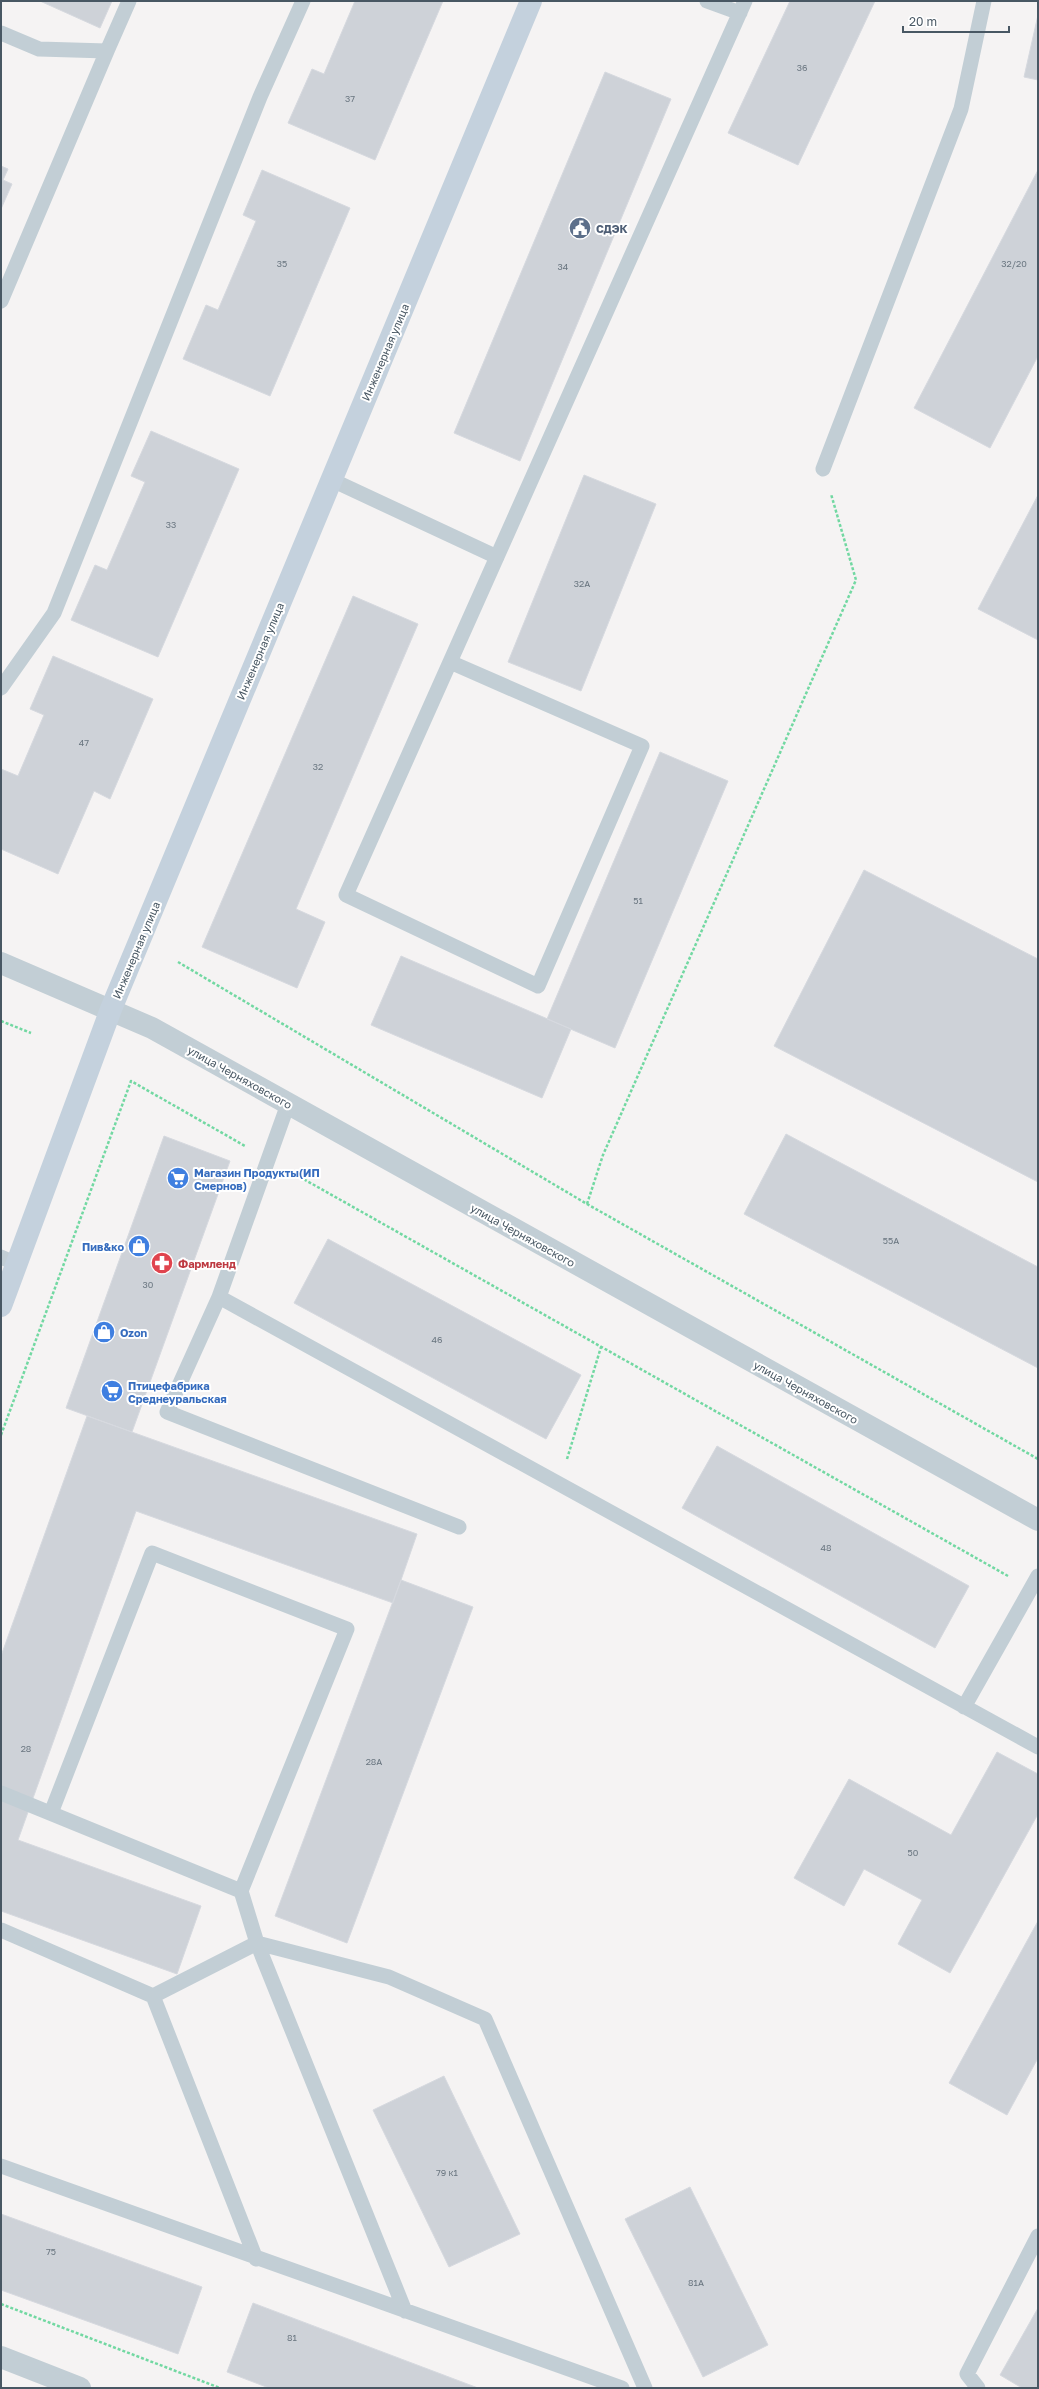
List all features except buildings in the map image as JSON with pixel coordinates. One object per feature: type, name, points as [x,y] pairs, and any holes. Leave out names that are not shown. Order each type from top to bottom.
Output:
[{"type":"street","name":"Инженерная улица","points":[[1,1306],[9,1260],[111,1009],[531,1]]},
{"type":"street","name":"улица Черняховского","points":[[1,963],[111,1009],[152,1028],[1038,1520]]},
{"type":"street","points":[[1,2357],[80,2388]]},
{"type":"lane","points":[[1,300],[129,1]]},
{"type":"lane","points":[[1,688],[54,613],[260,97],[303,1]]},
{"type":"lane","points":[[450,662],[642,746],[538,986],[346,895],[742,7],[707,1]]},
{"type":"lane","points":[[823,469],[961,109],[984,1]]},
{"type":"lane","points":[[1,33],[39,49],[107,52]]},
{"type":"lane","points":[[332,480],[497,557]]},
{"type":"lane","points":[[288,1104],[219,1297],[167,1412],[459,1526]]},
{"type":"lane","points":[[219,1297],[1038,1747]]},
{"type":"lane","points":[[51,1814],[152,1553],[347,1629],[241,1891],[257,1943],[405,2311]]},
{"type":"lane","points":[[964,1707],[1034,1582]]},
{"type":"lane","points":[[1,1793],[241,1891]]},
{"type":"lane","points":[[1,1930],[153,1996],[256,2259]]},
{"type":"lane","points":[[153,1996],[257,1943],[389,1977],[485,2019],[645,2388]]},
{"type":"lane","points":[[1,2166],[256,2259],[622,2388]]},
{"type":"lane","points":[[978,2388],[966,2374],[1038,2236]]},
{"type":"path","points":[[587,1204],[603,1155],[856,580],[823,469]]},
{"type":"path","points":[[178,962],[587,1204],[1038,1459]]},
{"type":"path","points":[[1,1021],[30,1033]]},
{"type":"path","points":[[1,1435],[131,1081],[268,1160],[601,1347],[1034,1582]]},
{"type":"path","points":[[560,1484],[601,1347]]},
{"type":"path","points":[[1,2304],[220,2388]]},
{"type":"place","name":"СДЭК","points":[[580,228]]},
{"type":"place","name":"Магазин Продукты(ИП Смернов)","points":[[178,1178]]},
{"type":"place","name":"Пив&ко","points":[[139,1246]]},
{"type":"place","name":"Фармленд","points":[[162,1263]]},
{"type":"place","name":"Ozon","points":[[104,1332]]},
{"type":"place","name":"Птицефабрика Среднеуральская","points":[[112,1391]]}]
